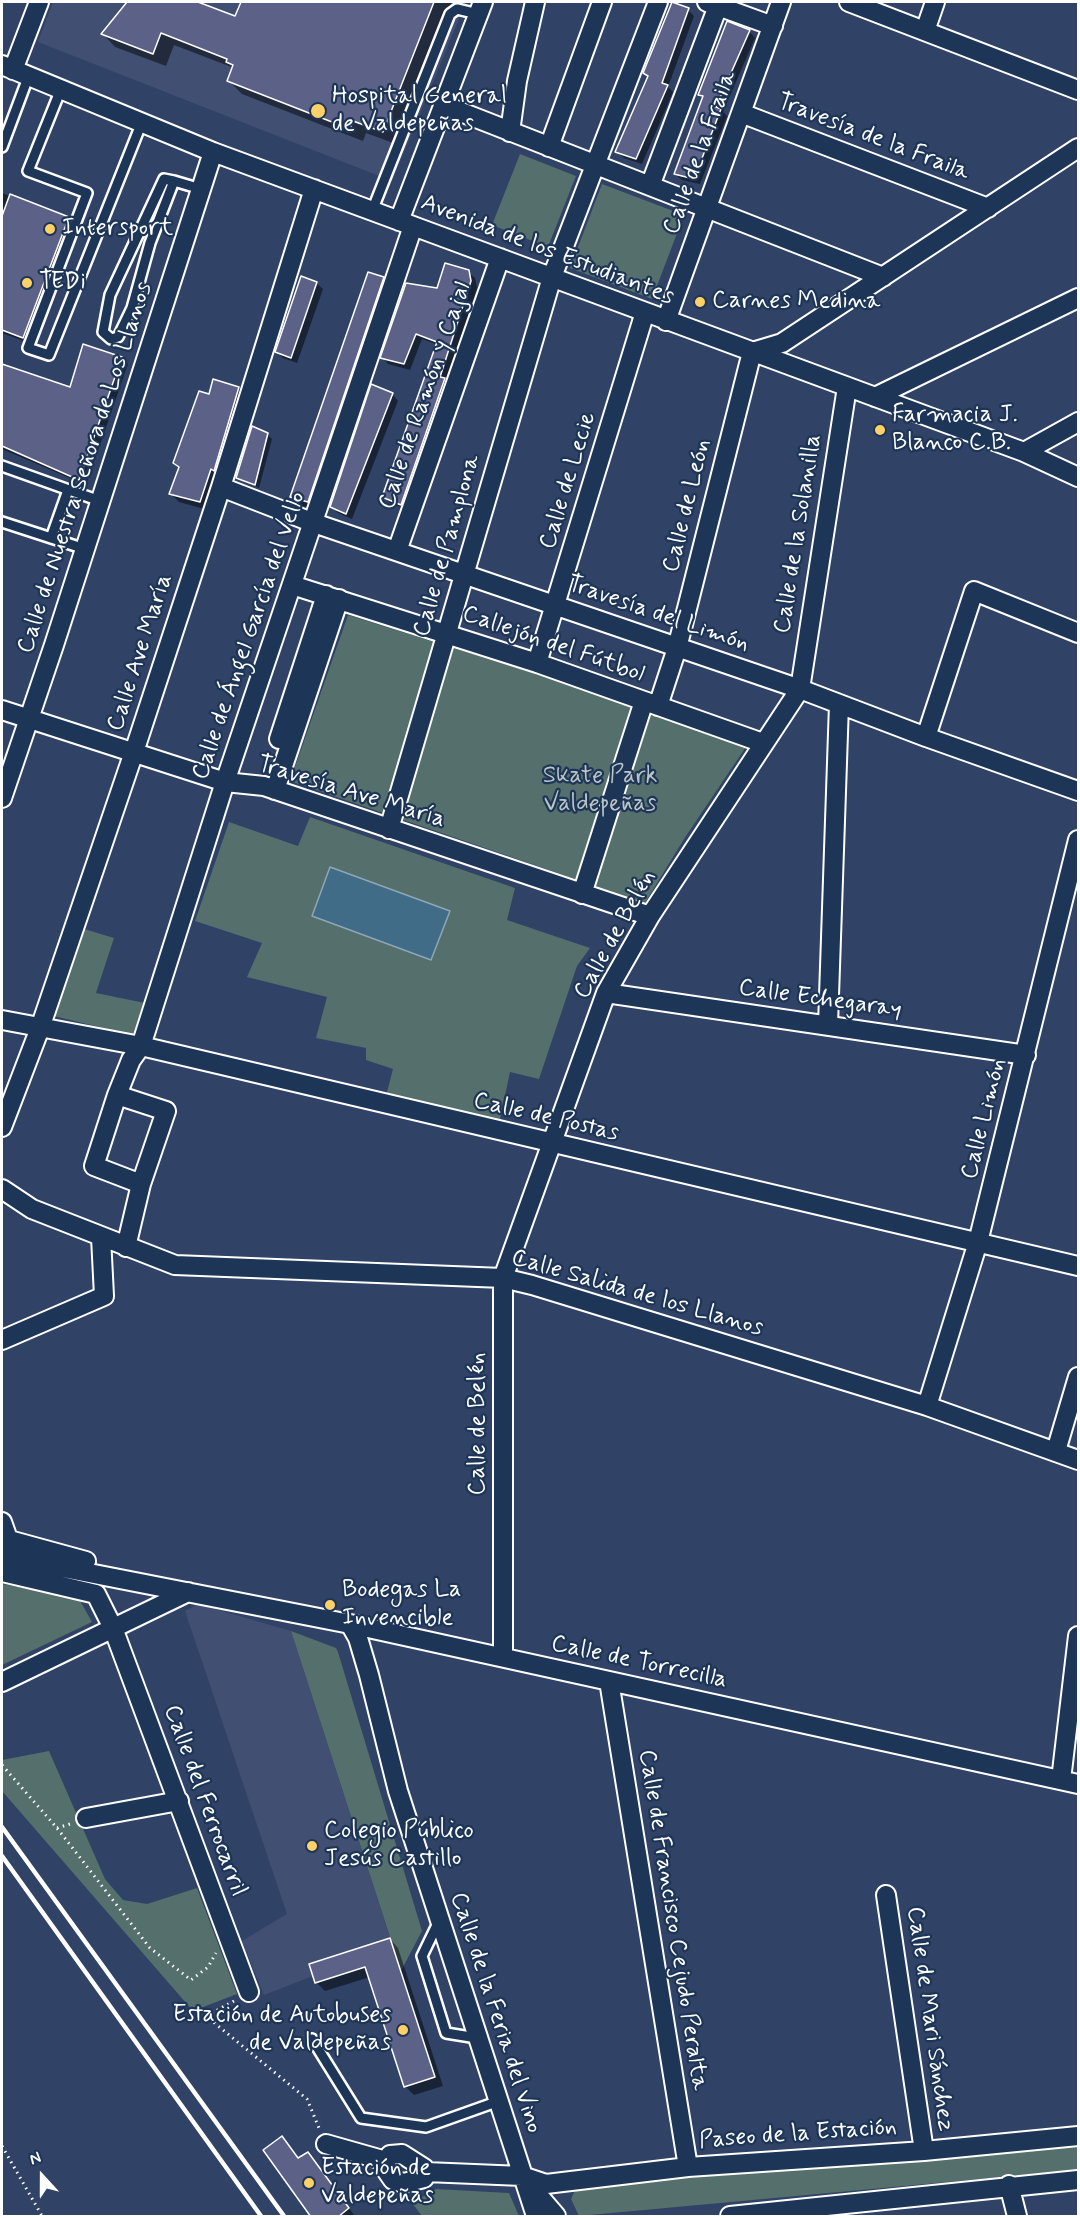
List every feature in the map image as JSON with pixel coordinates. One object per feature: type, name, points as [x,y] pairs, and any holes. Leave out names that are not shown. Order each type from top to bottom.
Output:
[{"type":"street","points":[[15,70],[39,2]]},
{"type":"street","points":[[510,132],[517,81],[535,2]]},
{"type":"street","points":[[549,147],[602,2]]},
{"type":"street","name":"Calle de Pamplona","points":[[389,829],[552,277],[658,2]]},
{"type":"street","name":"Calle de la Fraila","points":[[666,321],[782,2]]},
{"type":"street","points":[[849,2],[1078,90]]},
{"type":"street","points":[[925,31],[935,2]]},
{"type":"street","points":[[650,186],[712,4],[772,26]]},
{"type":"street","name":"Calle de Ángel García del Vello","points":[[141,1184],[94,1166],[117,1095],[136,1053],[225,782],[314,523],[443,105],[481,8]]},
{"type":"street","name":"Avenida de los Estudiantes","points":[[15,70],[213,152],[1024,452],[1078,477]]},
{"type":"street","points":[[443,105],[883,277]]},
{"type":"street","name":"Travesía de la Fraila","points":[[741,113],[988,208]]},
{"type":"street","points":[[753,352],[782,343],[1078,148]]},
{"type":"street","name":"Calle de Nuestra Señora de Los Llanos","points":[[2,798],[213,152]]},
{"type":"street","name":"Calle Ave María","points":[[2,1127],[40,1028],[134,752],[221,487],[314,189]]},
{"type":"street","name":"Calle de Ramón y Cajal","points":[[397,551],[500,258]]},
{"type":"street","points":[[875,397],[1078,298]]},
{"type":"street","name":"Calle de Lecie","points":[[537,663],[645,312]]},
{"type":"street","name":"Calle de León","points":[[582,894],[651,703],[677,648],[753,352]]},
{"type":"street","name":"Calle de la Solanilla","points":[[800,689],[847,387]]},
{"type":"street","points":[[1024,452],[1078,422]]},
{"type":"street","name":"Travesía del Limón","points":[[221,487],[314,523],[800,689],[1078,791]]},
{"type":"street","name":"Callejón del Fútbol","points":[[292,585],[537,663],[763,743]]},
{"type":"street","points":[[926,737],[974,591],[1078,633]]},
{"type":"street","points":[[269,788],[333,597]]},
{"type":"street","name":"Calle de Belén","points":[[503,1657],[503,1278],[606,993],[650,915],[800,689]]},
{"type":"street","points":[[828,1026],[839,704]]},
{"type":"street","name":"Travesía Ave María","points":[[2,710],[225,782],[269,788],[650,915]]},
{"type":"street","name":"Calle Limón","points":[[927,1406],[978,1242],[1078,840]]},
{"type":"street","name":"Calle Echegaray","points":[[606,993],[1026,1055]]},
{"type":"street","name":"Calle de Postas","points":[[2,1020],[136,1053],[552,1145],[1078,1266]]},
{"type":"street","points":[[117,1095],[166,1111],[141,1184],[126,1247]]},
{"type":"street","name":"Calle Salida de los Llanos","points":[[2,1189],[32,1209],[175,1265],[503,1278],[581,1299],[927,1406],[1056,1450],[1078,1460]]},
{"type":"street","points":[[2,1340],[104,1296],[101,1237]]},
{"type":"street","points":[[1056,1450],[1078,1377]]},
{"type":"street","points":[[2,1522],[4,1544],[227,1599]]},
{"type":"street","name":"Calle de Torrecilla","points":[[4,1544],[188,1592],[350,1624],[1070,1782]]},
{"type":"street","name":"Calle del Ferrocarril","points":[[2,1572],[96,1594],[113,1628],[249,1992]]},
{"type":"street","points":[[2,1682],[188,1592]]},
{"type":"street","name":"Calle de la Feria del Vino","points":[[350,1624],[363,1657],[398,1791],[536,2217]]},
{"type":"street","points":[[1070,1782],[1078,1636]]},
{"type":"street","name":"Calle de Francisco Cejudo Peralta","points":[[609,1681],[688,2167]]},
{"type":"street","points":[[86,1818],[179,1801]]},
{"type":"street","name":"Calle de Mari Sánchez","points":[[886,1895],[924,2151]]},
{"type":"street","name":"Paseo de la Estación","points":[[326,2144],[386,2162],[390,2155],[402,2154],[414,2160],[426,2172],[522,2176],[546,2184],[688,2167],[924,2151],[1078,2136]]},
{"type":"street","points":[[522,2176],[556,2217]]},
{"type":"street","points":[[730,2217],[1009,2185],[1078,2180]]},
{"type":"street","points":[[1009,2185],[1017,2217]]},
{"type":"lane","points":[[372,211],[450,14],[456,9],[481,8]]},
{"type":"lane","points":[[2,147],[15,70]]},
{"type":"lane","points":[[61,89],[28,171],[87,193],[28,348],[49,355],[142,122]]},
{"type":"lane","points":[[174,181],[150,243],[132,308],[118,337],[111,339],[103,332],[110,296],[164,178],[201,189]]},
{"type":"lane","points":[[2,466],[100,501]]},
{"type":"lane","points":[[51,538],[68,490]]},
{"type":"lane","points":[[2,522],[85,549]]},
{"type":"lane","points":[[439,1921],[422,1956],[446,2033],[477,2038]]},
{"type":"lane","points":[[312,2038],[361,2118],[426,2127],[499,2101]]},
{"type":"path","points":[[2,1766],[57,1828],[150,1948],[191,1980],[208,1967],[228,1935]]},
{"type":"path","points":[[249,1992],[206,2016],[307,2100],[326,2144]]},
{"type":"path","points":[[2,2146],[42,2217]]},
{"type":"shaded area","name":"Hospital General de Valdepeñas","points":[[53,2],[466,2],[392,181],[38,42]]},
{"type":"shaded area","points":[[330,867],[450,911],[431,960],[312,916]]},
{"type":"shaded area","name":"Colegio Público Jesús Castillo","points":[[198,1604],[291,1631],[390,1938],[309,1964],[313,1976],[264,1995],[242,1941],[287,1914],[185,1611]]},
{"type":"green space","points":[[520,154],[576,176],[548,247],[492,225]]},
{"type":"green space","points":[[602,184],[684,215],[652,299],[570,268]]},
{"type":"green space","name":"Skate Park Valdepeñas","points":[[348,615],[706,727],[748,744],[684,839],[645,903],[290,781]]},
{"type":"green space","points":[[310,817],[515,888],[507,920],[590,948],[577,966],[539,1079],[510,1072],[499,1124],[386,1096],[393,1069],[366,1060],[366,1048],[316,1038],[327,997],[247,977],[262,943],[195,921],[229,822],[298,846]]},
{"type":"green space","points":[[81,928],[114,938],[96,993],[145,1003],[136,1036],[54,1016]]},
{"type":"green space","points":[[2,1584],[78,1597],[92,1622],[2,1665]]},
{"type":"green space","points":[[291,1631],[336,1648],[338,1652],[422,1931],[401,1971]]},
{"type":"green space","points":[[49,1751],[105,1879],[123,1900],[147,1904],[197,1888],[237,1994],[193,2011],[2,1791],[2,1760]]},
{"type":"green space","points":[[1078,2142],[1078,2170],[579,2216],[571,2199],[576,2188]]},
{"type":"green space","points":[[436,2189],[509,2193],[519,2216],[422,2216],[412,2203]]},
{"type":"building","points":[[127,2],[198,2],[235,16],[241,2],[434,2],[383,132],[353,121],[350,129],[227,81],[233,65],[226,62],[227,59],[161,33],[153,54],[101,34]]},
{"type":"building","points":[[672,2],[689,8],[662,83],[668,85],[636,159],[615,152],[648,76],[643,73]]},
{"type":"building","points":[[727,21],[750,30],[716,107],[721,109],[694,179],[674,174],[703,96],[698,95]]},
{"type":"building","points":[[10,194],[69,217],[23,338],[2,330],[2,216]]},
{"type":"building","points":[[445,263],[469,270],[471,281],[440,377],[445,378],[401,505],[382,497],[437,342],[416,334],[404,364],[380,358],[406,283],[437,288]]},
{"type":"building","points":[[368,272],[384,277],[308,502],[290,497]]},
{"type":"building","points":[[301,276],[317,282],[291,358],[275,352]]},
{"type":"building","points":[[83,344],[122,357],[79,480],[2,446],[2,364],[70,387]]},
{"type":"building","points":[[213,379],[239,387],[214,471],[211,469],[200,502],[169,494],[179,467],[173,463],[199,391],[209,394]]},
{"type":"building","points":[[371,384],[393,393],[346,514],[330,507]]},
{"type":"building","points":[[252,426],[268,433],[255,485],[236,478]]},
{"type":"building","name":"Estación de Autobuses de Valdepeñas","points":[[390,1938],[435,2077],[404,2087],[365,1967],[315,1983],[309,1964]]},
{"type":"building","name":"Estación de Valdepeñas","points":[[282,2136],[298,2158],[308,2152],[349,2208],[338,2217],[311,2217],[263,2150]]},
{"type":"railway","points":[[2,1827],[284,2216]]},
{"type":"railway","points":[[2,1856],[261,2216]]},
{"type":"place","name":"Hospital General de Valdepeñas","points":[[318,111]]},
{"type":"place","name":"Intersport","points":[[50,229]]},
{"type":"place","name":"TEDi","points":[[27,283]]},
{"type":"place","name":"Carnes Medina","points":[[700,302]]},
{"type":"place","name":"Farmacia J. Blanco C.B.","points":[[880,430]]},
{"type":"place","name":"Bodegas La Invencible","points":[[330,1605]]},
{"type":"place","name":"Colegio Público Jesús Castillo","points":[[312,1846]]},
{"type":"place","name":"Estación de Autobuses de Valdepeñas","points":[[403,2030]]},
{"type":"place","name":"Estación de Valdepeñas","points":[[309,2183]]}]
